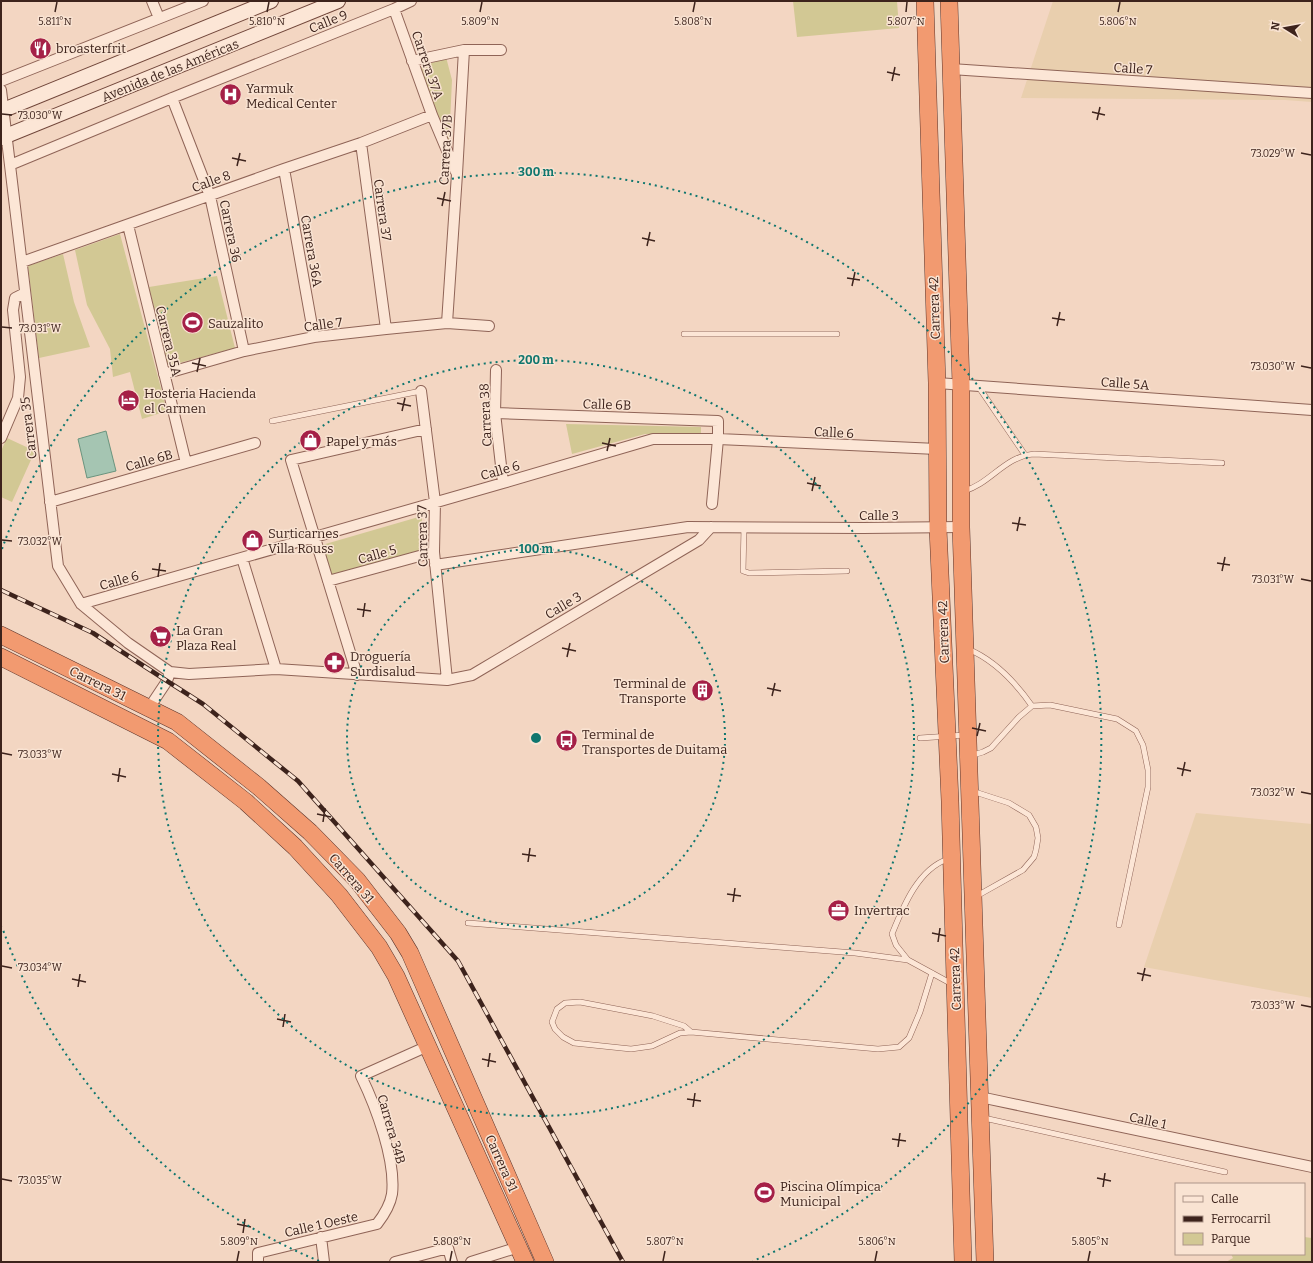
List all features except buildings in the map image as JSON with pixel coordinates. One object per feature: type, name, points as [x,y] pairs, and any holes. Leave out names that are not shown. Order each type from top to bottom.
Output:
[{"type":"highway","name":"Carrera 42","points":[[926,1],[937,383],[938,528],[947,736],[973,898],[985,1262]]},
{"type":"highway","name":"Carrera 42","points":[[949,1],[961,384],[961,527],[969,790],[961,827],[951,858],[963,1262]]},
{"type":"highway","name":"Carrera 31","points":[[1,635],[177,722],[259,787],[310,832],[357,880],[398,934],[410,953],[545,1262]]},
{"type":"highway","name":"Carrera 31","points":[[1,657],[168,741],[246,802],[295,847],[339,895],[379,947],[396,976],[522,1254]]},
{"type":"highway","points":[[105,709],[115,706],[144,711],[149,708]]},
{"type":"main road","name":"Avenida de las Américas","points":[[2,110],[270,1]]},
{"type":"main road","name":"Avenida de las Américas","points":[[4,137],[338,1]]},
{"type":"street","points":[[152,1],[159,18]]},
{"type":"street","points":[[1,81],[203,1]]},
{"type":"street","name":"Calle 9","points":[[10,165],[411,1]]},
{"type":"street","name":"Carrera 37A","points":[[394,9],[432,115],[457,174]]},
{"type":"street","points":[[412,61],[464,50],[501,50]]},
{"type":"street","name":"Carrera 37B","points":[[446,324],[464,50]]},
{"type":"street","name":"Calle 7","points":[[951,70],[1312,93]]},
{"type":"street","name":"Carrera 35","points":[[1,90],[4,137],[10,165],[58,566],[81,604],[128,643],[170,672]]},
{"type":"street","name":"Carrera 36","points":[[172,98],[210,196],[244,351]]},
{"type":"street","name":"Calle 8","points":[[22,262],[360,143],[432,115]]},
{"type":"street","name":"Carrera 37","points":[[360,143],[386,329]]},
{"type":"street","name":"Carrera 36A","points":[[284,169],[314,337]]},
{"type":"street","name":"Carrera 35A","points":[[128,225],[186,463]]},
{"type":"street","points":[[1,438],[18,398],[20,377],[13,310],[15,298],[26,293]]},
{"type":"street","name":"Calle 7","points":[[164,374],[244,351],[314,337],[446,324],[489,326]]},
{"type":"street","name":"Carrera 38","points":[[496,370],[495,413],[503,483]]},
{"type":"street","name":"Calle 5A","points":[[937,383],[1312,410]]},
{"type":"street","name":"Carrera 37","points":[[421,391],[435,502],[434,552],[446,680]]},
{"type":"street","name":"Calle 6B","points":[[495,413],[718,421],[718,439]]},
{"type":"street","points":[[357,675],[291,460],[426,429]]},
{"type":"street","name":"Calle 6","points":[[81,604],[653,439],[718,439],[937,449]]},
{"type":"street","points":[[712,504],[718,439]]},
{"type":"street","name":"Calle 6B","points":[[50,502],[255,443]]},
{"type":"street","points":[[435,565],[688,527],[711,527]]},
{"type":"street","name":"Calle 3","points":[[170,672],[189,674],[276,669],[446,680],[472,675],[699,540],[711,527],[961,527]]},
{"type":"street","name":"Calle 5","points":[[328,582],[434,552]]},
{"type":"street","points":[[242,558],[276,669]]},
{"type":"street","points":[[149,708],[167,681],[170,672]]},
{"type":"street","name":"Carrera 34B","points":[[386,1214],[392,1195],[392,1177],[385,1141],[377,1113],[361,1076],[428,1046]]},
{"type":"street","name":"Calle 1","points":[[980,1097],[1312,1167]]},
{"type":"street","name":"Calle 1 Oeste","points":[[258,1257],[321,1237],[377,1224],[386,1214]]},
{"type":"street","points":[[321,1237],[324,1262]]},
{"type":"street","points":[[395,1262],[448,1248],[452,1262]]},
{"type":"street","points":[[471,1262],[522,1254]]},
{"type":"lane","points":[[684,334],[836,334]]},
{"type":"lane","points":[[978,386],[1025,455]]},
{"type":"lane","points":[[272,421],[421,391]]},
{"type":"lane","points":[[961,492],[974,488],[1014,459],[1025,455],[1042,454],[1222,463]]},
{"type":"lane","points":[[744,527],[743,571],[749,573],[847,571]]},
{"type":"lane","points":[[964,647],[978,653],[990,661],[1021,690],[1032,706]]},
{"type":"lane","points":[[968,757],[991,748],[1018,717],[1032,706],[1050,705],[1117,719],[1136,731],[1143,745],[1148,770],[1148,787],[1119,925]]},
{"type":"lane","points":[[920,738],[968,735]]},
{"type":"lane","points":[[969,790],[1009,803],[1029,815],[1036,827],[1038,838],[1034,857],[1023,870],[973,898]]},
{"type":"lane","points":[[908,960],[896,945],[892,934],[902,910],[919,881],[941,861],[951,858]]},
{"type":"lane","points":[[468,923],[847,952],[908,960],[955,985]]},
{"type":"lane","points":[[691,1032],[684,1026],[653,1016],[580,1002],[565,1003],[557,1009],[552,1022],[555,1029],[563,1037],[574,1043],[631,1049],[652,1046],[680,1033],[691,1032],[878,1049],[899,1047],[909,1038],[920,1012],[932,973]]},
{"type":"lane","points":[[980,1117],[1225,1172]]},
{"type":"shaded area","points":[[1053,1],[1312,1],[1312,102],[1285,100],[1021,98]]},
{"type":"shaded area","points":[[106,431],[116,471],[87,478],[78,439]]},
{"type":"shaded area","points":[[1196,813],[1312,824],[1312,998],[1144,967]]},
{"type":"green space","points":[[793,1],[897,1],[899,28],[797,37]]},
{"type":"green space","points":[[446,57],[452,80],[449,144],[420,68]]},
{"type":"green space","points":[[120,234],[167,411],[142,419],[130,372],[113,377],[110,349],[87,305],[75,250]]},
{"type":"green space","points":[[63,254],[74,302],[90,347],[39,358],[28,266]]},
{"type":"green space","name":"Sauzalito","points":[[217,276],[235,348],[168,366],[149,287]]},
{"type":"green space","points":[[566,424],[701,427],[701,434],[645,434],[572,454]]},
{"type":"green space","points":[[7,438],[35,451],[12,502],[1,497],[1,451]]},
{"type":"green space","points":[[422,516],[421,550],[331,577],[322,545]]},
{"type":"green space","points":[[1305,1237],[1312,1238],[1312,1262],[1226,1262],[1233,1258],[1232,1255],[1305,1255]]},
{"type":"railway","points":[[1,590],[93,633],[203,704],[298,781],[458,961],[623,1262]]},
{"type":"place","name":"broasterfrit","points":[[41,48]]},
{"type":"place","name":"Yarmuk Medical Center","points":[[230,95]]},
{"type":"place","name":"Sauzalito","points":[[192,323]]},
{"type":"place","name":"Hosteria Hacienda el Carmen","points":[[128,400]]},
{"type":"place","name":"Papel y más","points":[[311,441]]},
{"type":"place","name":"Surticarnes Villa Rouss","points":[[253,540]]},
{"type":"place","name":"La Gran Plaza Real","points":[[160,637]]},
{"type":"place","name":"Droguería Surdisalud","points":[[334,663]]},
{"type":"place","name":"Terminal de Transporte","points":[[702,690]]},
{"type":"place","name":"Terminal de Transportes de Duitama","points":[[567,741]]},
{"type":"place","name":"Invertrac","points":[[839,910]]},
{"type":"place","name":"Piscina Olímpica Municipal","points":[[764,1193]]}]
